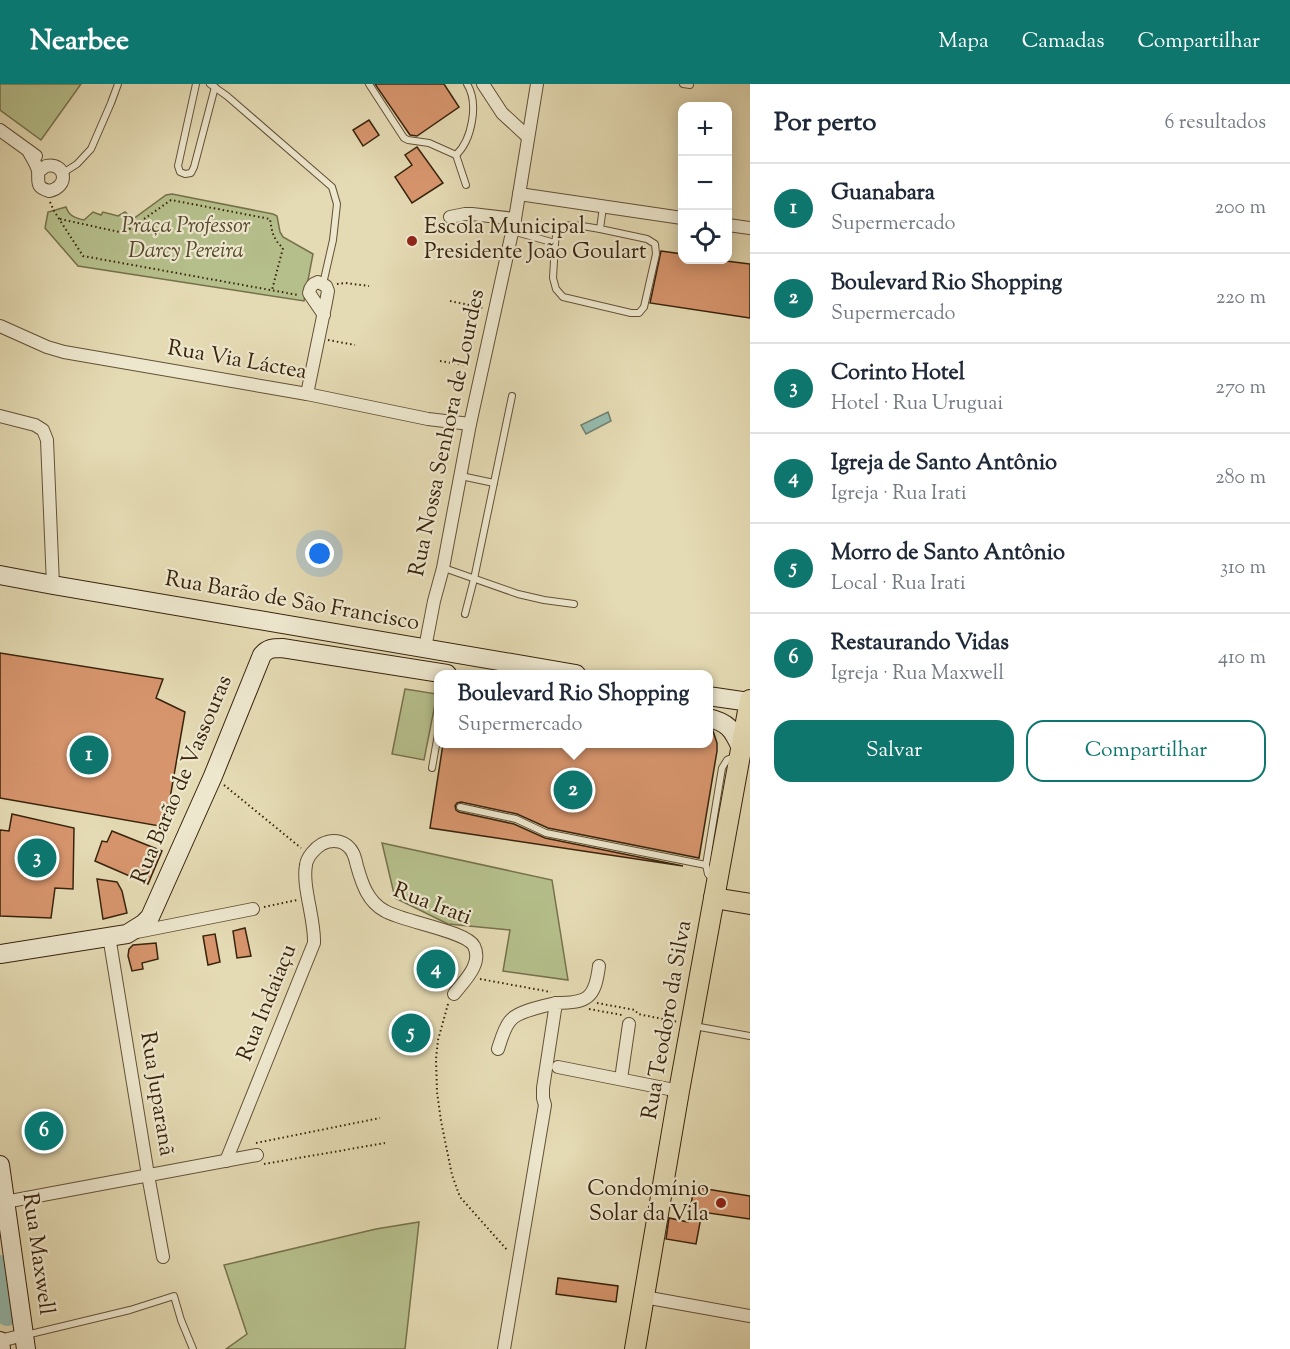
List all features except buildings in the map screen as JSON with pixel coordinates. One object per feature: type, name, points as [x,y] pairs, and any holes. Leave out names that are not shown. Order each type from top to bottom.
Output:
[{"type":"main road","name":"Rua Teodoro da Silva","points":[[635,1349],[750,701]]},
{"type":"main road","points":[[716,891],[750,904]]},
{"type":"street","points":[[483,84],[502,113],[528,137]]},
{"type":"street","name":"Rua Nossa Senhora de Lourdes","points":[[425,648],[443,568],[470,424],[514,225],[537,84]]},
{"type":"street","points":[[0,130],[29,152],[55,166],[62,173],[62,183],[59,187],[49,191],[44,190],[38,182],[36,165],[29,152]]},
{"type":"street","points":[[38,172],[41,168],[50,165]]},
{"type":"street","points":[[519,194],[678,217]]},
{"type":"street","points":[[450,217],[465,214],[514,225]]},
{"type":"street","points":[[732,226],[750,228]]},
{"type":"street","points":[[307,394],[324,315],[328,291],[318,282],[310,288],[309,293],[324,315]]},
{"type":"street","name":"Rua Via Láctea","points":[[0,326],[64,352],[470,424]]},
{"type":"street","points":[[0,416],[35,425],[43,430],[47,440],[53,585]]},
{"type":"street","name":"Rua Barão de São Francisco","points":[[0,575],[548,670]]},
{"type":"street","points":[[257,620],[268,633],[274,649]]},
{"type":"street","points":[[274,649],[284,625]]},
{"type":"street","points":[[393,666],[421,661],[425,648]]},
{"type":"street","name":"Rua Barão de São Francisco","points":[[274,649],[434,673]]},
{"type":"street","name":"Rua Barão de Vassouras","points":[[118,935],[143,924],[150,917],[213,776],[262,655],[274,649]]},
{"type":"street","points":[[713,697],[750,701]]},
{"type":"street","points":[[713,719],[726,724],[732,730],[741,751]]},
{"type":"street","name":"Rua Irati","points":[[310,856],[323,843],[335,840],[345,843],[353,853],[367,894],[375,906],[398,918],[469,940],[477,955],[475,965],[454,994]]},
{"type":"street","name":"Rua Indaiaçu","points":[[226,1161],[314,943],[315,930],[306,881],[306,865],[310,856]]},
{"type":"street","points":[[0,954],[118,935],[253,909]]},
{"type":"street","name":"Rua Juparanã","points":[[118,935],[148,1175],[163,1257]]},
{"type":"street","points":[[498,1049],[511,1018],[556,1003],[575,1003],[586,998],[597,984],[599,966]]},
{"type":"street","points":[[504,1349],[545,1105],[543,1088],[556,1003]]},
{"type":"street","points":[[621,1079],[628,1019]]},
{"type":"street","points":[[558,1066],[679,1091]]},
{"type":"street","points":[[5,1202],[257,1155]]},
{"type":"street","name":"Rua Maxwell","points":[[0,1165],[25,1342]]},
{"type":"street","points":[[644,1297],[750,1316]]},
{"type":"street","points":[[1,1349],[0,1341],[25,1342]]},
{"type":"lane","points":[[62,173],[77,164],[91,149],[118,84]]},
{"type":"lane","points":[[196,84],[178,166],[180,172],[191,173],[194,167],[212,86],[227,96],[332,187],[337,204],[324,285]]},
{"type":"lane","points":[[369,84],[404,138],[429,142],[456,155],[466,185]]},
{"type":"lane","points":[[456,155],[462,150],[470,131],[474,103],[467,84]]},
{"type":"lane","points":[[600,229],[603,207]]},
{"type":"lane","points":[[514,225],[555,243]]},
{"type":"lane","points":[[567,225],[648,239],[655,244],[656,255],[644,307],[639,313],[631,314],[563,297],[556,289],[553,278],[555,243],[557,230],[567,225]]},
{"type":"lane","points":[[465,614],[512,396]]},
{"type":"lane","points":[[460,476],[494,483]]},
{"type":"lane","points":[[443,568],[518,594],[574,604]]},
{"type":"lane","points":[[448,670],[452,653]]},
{"type":"lane","points":[[432,768],[436,748]]},
{"type":"lane","points":[[716,891],[706,865],[722,768],[727,760],[741,751]]},
{"type":"lane","points":[[460,807],[516,819],[546,833],[706,865]]},
{"type":"lane","points":[[709,846],[728,825]]},
{"type":"lane","points":[[691,1025],[750,1036]]},
{"type":"lane","points":[[25,1342],[174,1296],[193,1349]]},
{"type":"path","points":[[44,190],[59,219],[83,256],[310,297]]},
{"type":"path","points":[[59,219],[124,233],[171,200],[270,219],[276,242],[283,248],[272,290]]},
{"type":"path","points":[[324,285],[345,283],[369,286]]},
{"type":"path","points":[[450,301],[495,310]]},
{"type":"path","points":[[318,339],[355,345]]},
{"type":"path","points":[[440,361],[482,369]]},
{"type":"path","points":[[213,776],[310,856]]},
{"type":"path","points":[[253,909],[309,898]]},
{"type":"path","points":[[454,994],[449,1001],[438,1041],[436,1059],[438,1102],[452,1174],[460,1197],[518,1264]]},
{"type":"path","points":[[589,1009],[628,1019],[638,1014],[691,1025]]},
{"type":"path","points":[[380,1118],[256,1143],[257,1155],[263,1164],[385,1143]]},
{"type":"green space","points":[[0,84],[81,84],[41,140],[0,110]]},
{"type":"green space","name":"Praça Professor Darcy Pereira","points":[[172,194],[277,216],[283,237],[313,254],[304,301],[78,266],[45,228],[48,212],[66,207],[73,216],[84,220],[93,212],[118,216],[125,212],[133,219],[166,195]]},
{"type":"green space","points":[[405,689],[434,694],[434,709],[424,760],[392,754]]},
{"type":"green space","points":[[382,843],[552,880],[568,980],[503,971],[510,930],[448,924],[395,898]]},
{"type":"green space","points":[[419,1222],[405,1349],[226,1349],[247,1334],[224,1265],[376,1229]]},
{"type":"water","points":[[608,412],[611,421],[586,434],[581,425]]},
{"type":"waterway","points":[[0,1265],[7,1316]]},
{"type":"place","name":"Escola Municipal Presidente João Goulart","points":[[412,241]]},
{"type":"place","name":"Guanabara","points":[[89,755]]},
{"type":"place","name":"Boulevard Rio Shopping","points":[[573,790]]},
{"type":"place","name":"Corinto Hotel","points":[[37,858]]},
{"type":"place","name":"Igreja de Santo Antônio","points":[[436,969]]},
{"type":"place","name":"Morro de Santo Antônio","points":[[411,1033]]},
{"type":"place","name":"Restaurando Vidas","points":[[44,1131]]},
{"type":"place","name":"Condomínio Solar da Vila","points":[[721,1203]]}]
